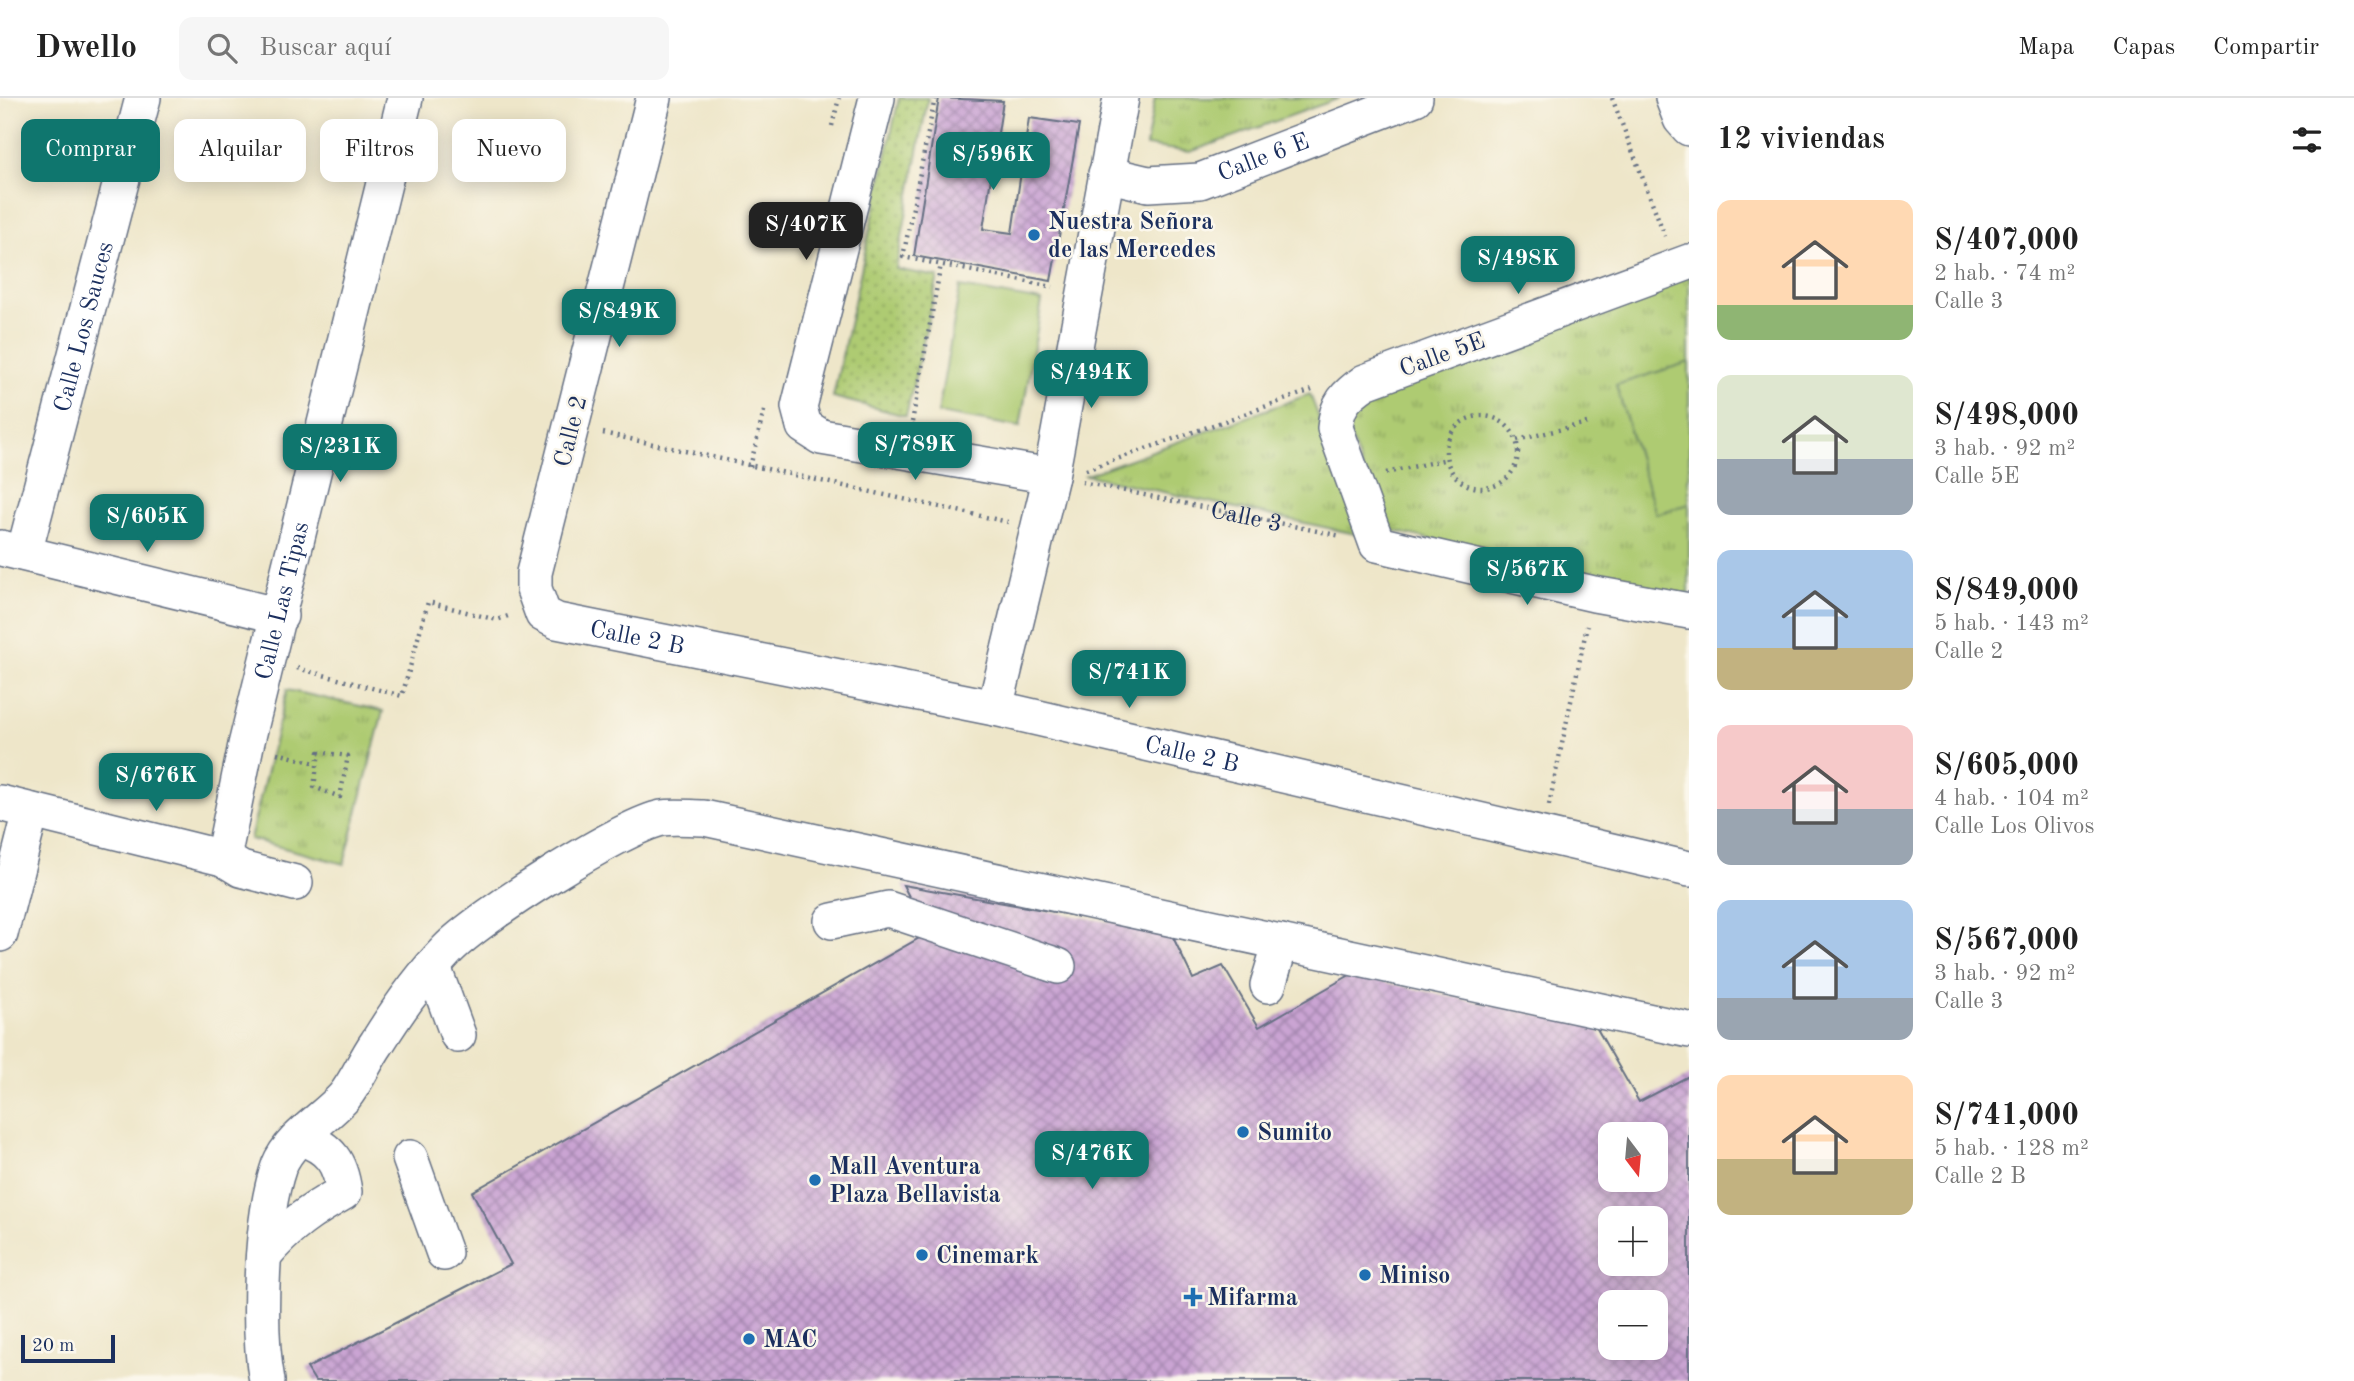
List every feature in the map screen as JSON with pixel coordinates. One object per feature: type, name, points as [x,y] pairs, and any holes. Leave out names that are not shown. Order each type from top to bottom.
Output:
[{"type":"street","name":"Calle Los Sauces","points":[[12,550],[144,98]]},
{"type":"street","name":"Calle Las Tipas","points":[[223,858],[267,660],[280,616],[405,98]]},
{"type":"street","name":"Calle 2","points":[[537,602],[534,573],[654,98]]},
{"type":"street","points":[[877,98],[799,407],[804,426],[821,437],[1064,478]]},
{"type":"street","points":[[995,708],[1038,528],[1064,478],[1084,293],[1121,98]]},
{"type":"street","name":"Calle 6 E","points":[[1107,174],[1148,184],[1200,181],[1415,98]]},
{"type":"street","points":[[1673,98],[1681,119],[1689,128]]},
{"type":"street","name":"Calle 5E","points":[[1348,394],[1365,382],[1683,264]]},
{"type":"street","points":[[1348,394],[1336,409],[1335,428],[1377,544],[1594,594],[1689,611]]},
{"type":"street","points":[[12,550],[280,616]]},
{"type":"street","name":"Calle 2 B","points":[[537,602],[543,614],[557,621],[995,708],[1689,869]]},
{"type":"street","points":[[0,933],[15,807],[223,858],[241,869],[295,883]]},
{"type":"street","points":[[267,1381],[264,1362],[264,1255],[270,1200],[291,1151],[345,1096],[377,1041],[433,967],[473,926],[629,830],[663,818],[704,818],[1689,1030]]},
{"type":"street","points":[[832,921],[888,909],[1058,967]]},
{"type":"street","points":[[1268,985],[1280,942]]},
{"type":"street","points":[[433,967],[458,1035]]},
{"type":"street","points":[[264,1255],[284,1231],[307,1212],[344,1192],[341,1171],[328,1151],[291,1151]]},
{"type":"street","points":[[291,1151],[280,1190],[283,1200],[291,1208],[307,1212]]},
{"type":"street","points":[[410,1158],[443,1254]]},
{"type":"path","points":[[934,98],[903,257],[1084,293]]},
{"type":"path","points":[[1612,98],[1683,264]]},
{"type":"path","points":[[906,452],[941,264]]},
{"type":"path","points":[[1064,478],[1315,389],[1348,394]]},
{"type":"path","points":[[1491,416],[1503,421],[1517,440],[1517,464],[1503,482],[1492,487],[1480,488],[1458,479],[1447,459],[1449,435],[1467,419],[1491,416]]},
{"type":"path","points":[[1517,440],[1587,424]]},
{"type":"path","points":[[571,425],[750,467],[1038,528]]},
{"type":"path","points":[[1354,481],[1447,459]]},
{"type":"path","name":"Calle 3","points":[[1064,478],[1377,544]]},
{"type":"path","points":[[1544,834],[1594,594]]},
{"type":"path","points":[[267,660],[402,696],[428,602],[497,620],[537,602]]},
{"type":"path","points":[[319,751],[348,756],[340,797],[314,787],[319,751]]},
{"type":"green space","points":[[899,98],[928,98],[896,269],[938,277],[906,416],[833,397]]},
{"type":"green space","points":[[1155,98],[1340,98],[1190,152],[1146,146]]},
{"type":"green space","points":[[1689,268],[1689,598],[1385,529],[1345,423],[1354,401]]},
{"type":"green space","points":[[960,287],[1042,301],[1020,427],[938,413]]},
{"type":"green space","points":[[1689,362],[1689,504],[1656,514],[1616,385]]},
{"type":"green space","points":[[1310,394],[1361,529],[1360,535],[1086,475]]},
{"type":"green space","points":[[287,690],[383,711],[344,864],[250,839]]},
{"type":"building","points":[[939,98],[1003,101],[983,229],[1012,233],[1029,118],[1079,125],[1051,281],[914,256]]},
{"type":"building","points":[[903,885],[1171,933],[1193,979],[1223,966],[1259,1027],[1350,975],[1596,1027],[1639,1102],[1689,1076],[1689,1381],[315,1381],[307,1368],[511,1264],[472,1192],[928,933]]},
{"type":"place","name":"Nuestra Señora de las Mercedes","points":[[1034,235]]},
{"type":"place","name":"Sumito","points":[[1243,1132]]},
{"type":"place","name":"Mall Aventura Plaza Bellavista","points":[[815,1180]]},
{"type":"place","name":"Cinemark","points":[[922,1255]]},
{"type":"place","name":"Miniso","points":[[1365,1275]]},
{"type":"place","name":"Mifarma","points":[[1193,1297]]},
{"type":"place","name":"MAC","points":[[749,1339]]}]
